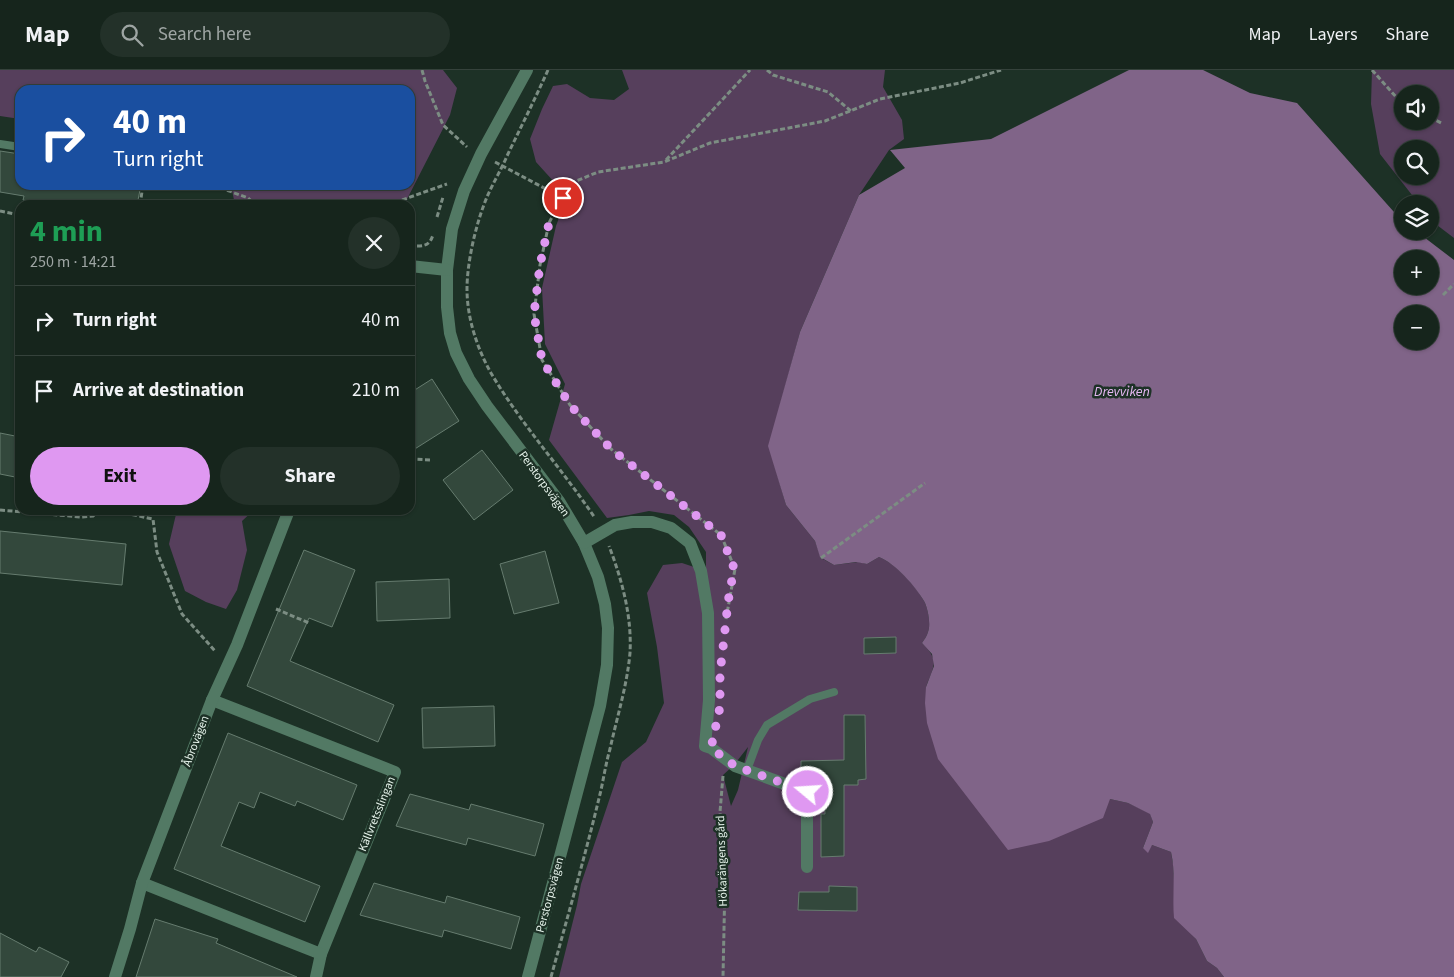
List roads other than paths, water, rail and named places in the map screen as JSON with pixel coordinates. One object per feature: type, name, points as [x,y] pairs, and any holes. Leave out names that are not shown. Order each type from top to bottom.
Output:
[{"type":"street","name":"Perstorpsvägen","points":[[527,70],[464,191],[452,229],[447,270],[447,307],[450,333],[456,353],[469,379],[487,406],[559,501],[584,543],[598,578],[605,604],[608,628],[607,665],[600,706],[528,977]]},
{"type":"street","points":[[415,267],[447,270]]},
{"type":"street","name":"Åbrovägen","points":[[115,977],[142,883],[212,700],[238,644],[287,515]]},
{"type":"street","points":[[584,543],[615,525],[632,522],[652,522],[670,528],[690,543],[701,571],[708,613],[709,700],[705,746],[711,748],[735,766],[808,792],[807,867]]},
{"type":"street","name":"Källvretsslingan","points":[[212,700],[395,772],[321,954],[316,977]]},
{"type":"street","points":[[142,883],[321,954]]},
{"type":"lane","points":[[0,144],[15,146]]},
{"type":"lane","points":[[746,770],[758,740],[767,726],[810,699],[834,692]]},
{"type":"water","name":"Drevviken","points":[[1129,70],[1203,70],[1250,93],[1297,103],[1394,212],[1394,240],[1428,240],[1454,260],[1454,977],[1224,977],[1217,968],[1207,961],[1196,939],[1174,918],[1171,852],[1152,845],[1148,853],[1143,848],[1153,822],[1150,814],[1128,803],[1110,799],[1103,818],[1049,841],[1008,850],[938,759],[927,723],[925,703],[926,687],[934,666],[932,654],[922,643],[929,629],[928,612],[924,601],[904,576],[879,557],[867,564],[856,562],[834,565],[820,557],[815,541],[786,505],[768,446],[800,332],[859,195],[905,168],[890,150],[991,139]]}]
